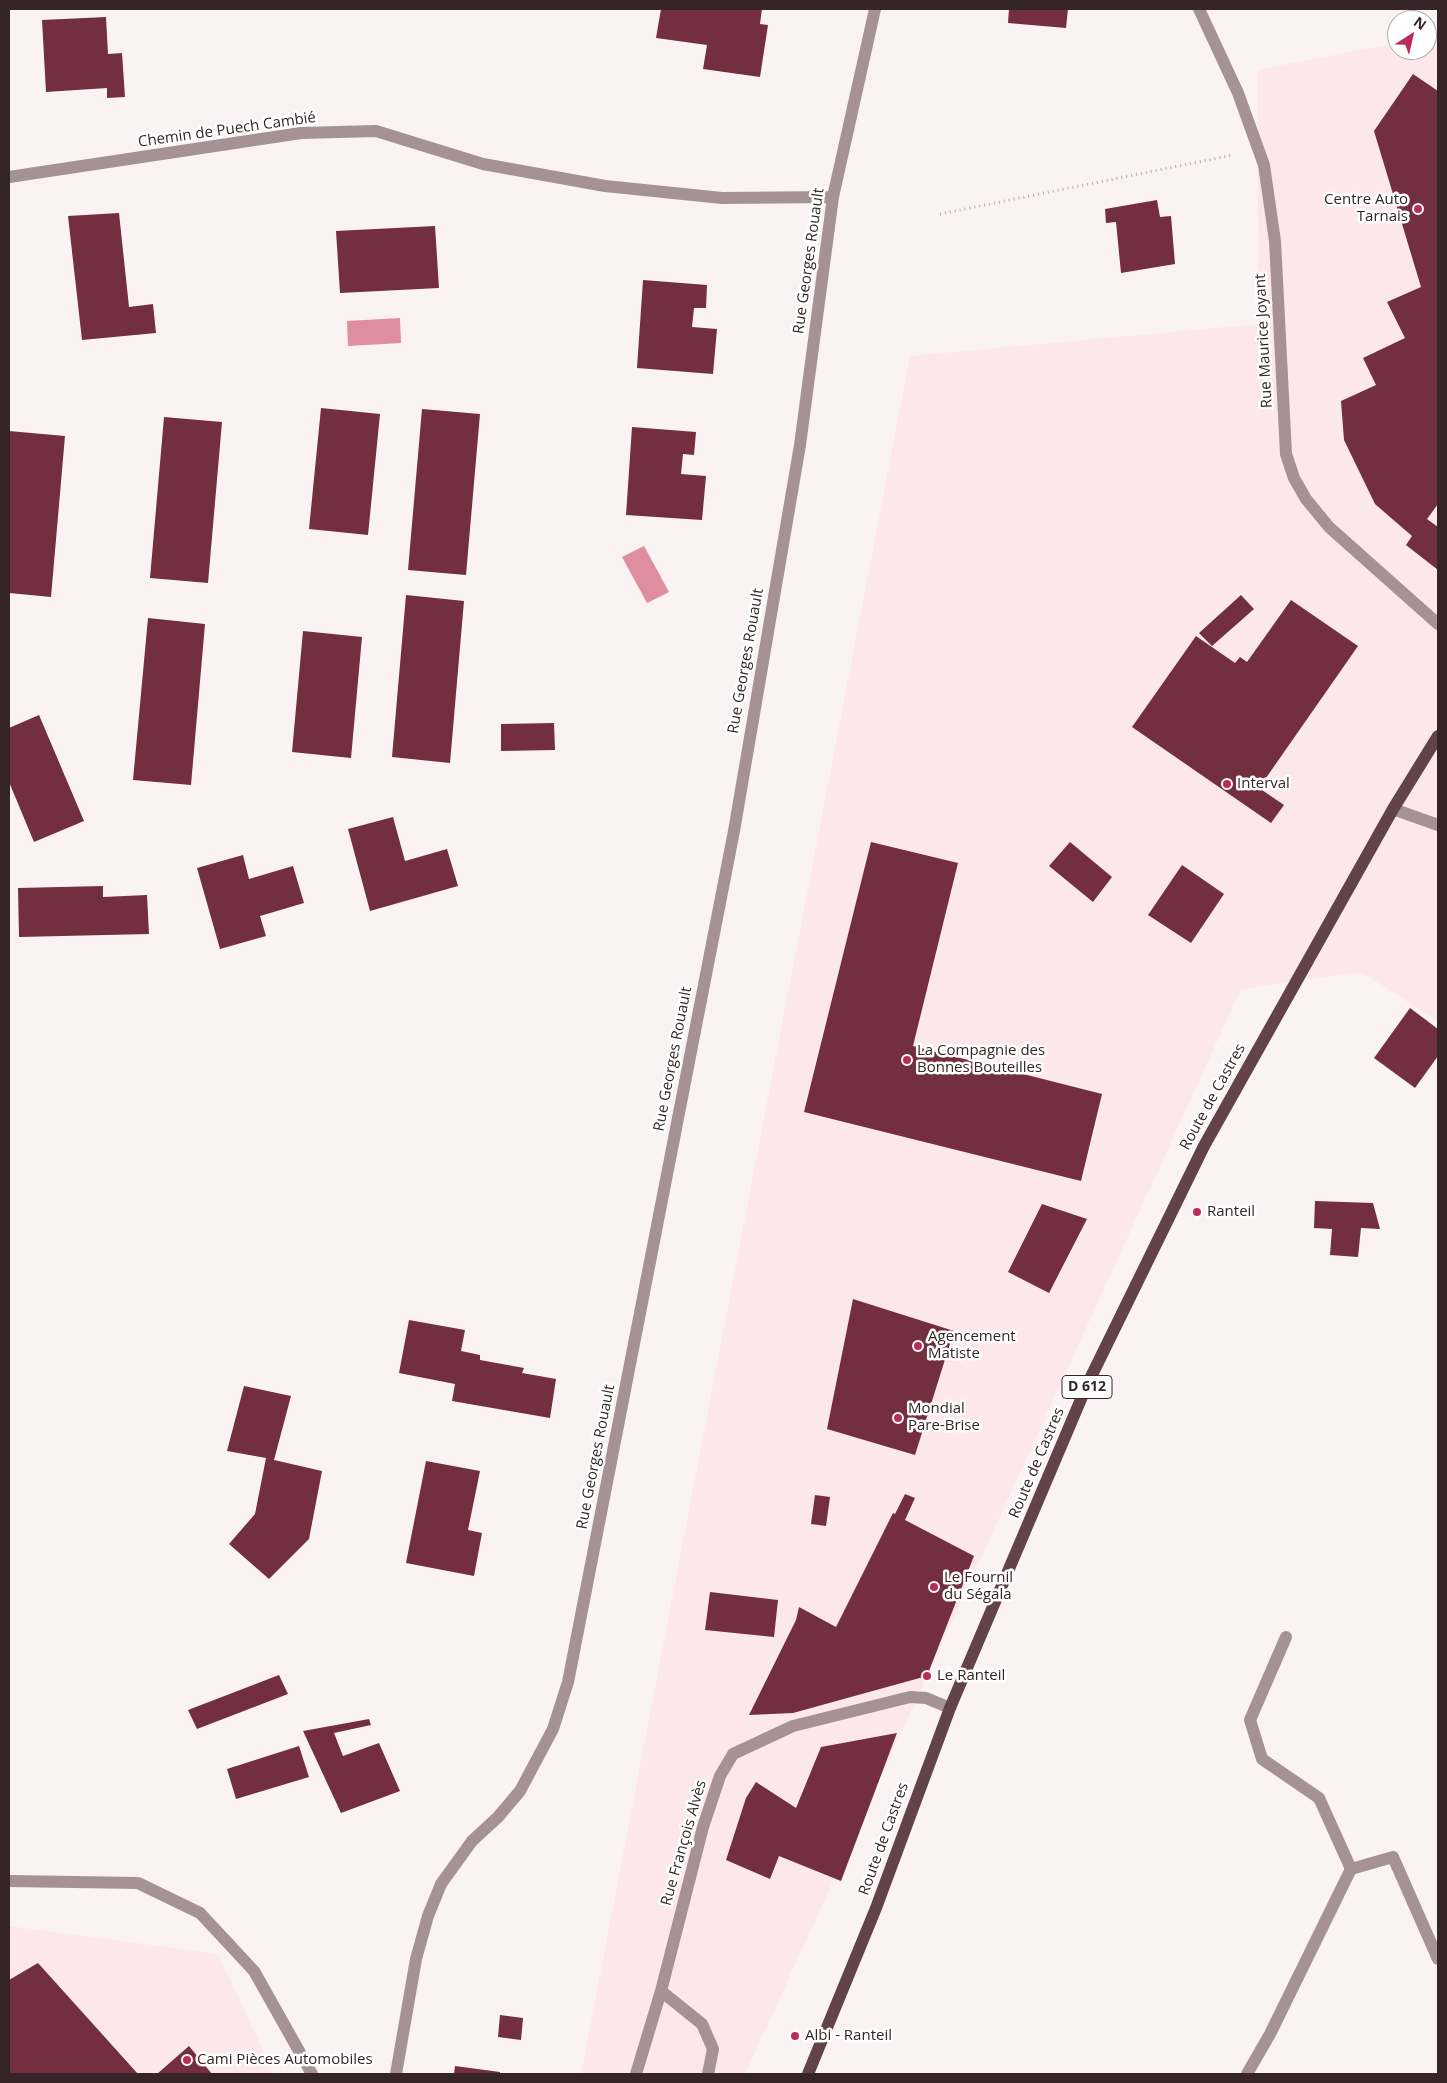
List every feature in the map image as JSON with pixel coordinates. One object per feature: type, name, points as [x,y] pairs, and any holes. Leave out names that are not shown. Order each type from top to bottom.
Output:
[{"type":"main road","name":"Route de Castres","points":[[809,2074],[876,1908],[950,1708],[1087,1385],[1204,1146],[1393,809],[1438,736]]},
{"type":"street","name":"Rue Georges Rouault","points":[[396,2074],[416,1959],[428,1916],[441,1884],[472,1840],[498,1817],[520,1791],[553,1729],[568,1682],[734,831],[800,445],[833,197],[875,9]]},
{"type":"street","name":"Rue Maurice Joyant","points":[[1199,9],[1238,94],[1264,165],[1275,241],[1286,454],[1294,478],[1306,499],[1328,528],[1438,624]]},
{"type":"street","name":"Chemin de Puech Cambié","points":[[9,177],[301,134],[376,131],[483,164],[605,186],[722,198],[833,197]]},
{"type":"street","points":[[1393,809],[1438,825]]},
{"type":"street","points":[[1286,1637],[1250,1720],[1262,1759],[1319,1798],[1351,1868]]},
{"type":"street","name":"Rue François Alvès","points":[[636,2074],[661,1991],[703,1827],[720,1776],[733,1754],[793,1726],[910,1697],[926,1698],[950,1708]]},
{"type":"street","points":[[1248,2074],[1270,2034],[1351,1868],[1393,1856],[1438,1959]]},
{"type":"street","points":[[9,1880],[138,1883],[200,1913],[254,1970],[312,2074]]},
{"type":"street","points":[[661,1991],[702,2024],[714,2049],[708,2074]]},
{"type":"path","points":[[940,214],[1258,150]]},
{"type":"shaded area","points":[[1437,35],[1438,1021],[1361,972],[1241,989],[745,2074],[581,2074],[910,356],[1259,324],[1257,70],[1387,45],[1387,60],[1437,60]]},
{"type":"shaded area","points":[[400,318],[401,343],[348,346],[347,321]]},
{"type":"shaded area","points":[[644,546],[669,592],[647,603],[622,557]]},
{"type":"shaded area","points":[[9,1926],[218,1954],[274,2074],[9,2074]]},
{"type":"building","points":[[661,9],[762,9],[760,24],[768,25],[760,77],[703,69],[707,45],[656,38]]},
{"type":"building","points":[[1009,9],[1068,9],[1066,28],[1008,23]]},
{"type":"building","points":[[106,17],[108,54],[122,53],[125,97],[107,98],[107,88],[46,92],[42,20]]},
{"type":"building","points":[[1413,74],[1438,91],[1438,504],[1427,519],[1438,527],[1438,570],[1406,545],[1412,536],[1375,504],[1344,440],[1341,401],[1376,385],[1363,358],[1405,338],[1387,302],[1421,287],[1374,131]]},
{"type":"building","points":[[1157,200],[1160,217],[1171,216],[1175,264],[1121,273],[1116,222],[1106,223],[1105,209]]},
{"type":"building","points":[[119,213],[129,307],[153,304],[156,333],[82,340],[68,216]]},
{"type":"building","points":[[435,226],[439,288],[340,293],[336,231]]},
{"type":"building","points":[[643,280],[707,285],[706,308],[694,308],[692,327],[717,329],[713,374],[637,368]]},
{"type":"building","points":[[321,408],[380,414],[368,535],[309,529]]},
{"type":"building","points":[[422,409],[480,414],[466,575],[408,570]]},
{"type":"building","points":[[164,417],[222,422],[208,583],[150,578]]},
{"type":"building","points":[[632,427],[696,432],[694,455],[683,454],[681,474],[706,476],[702,520],[626,515]]},
{"type":"building","points":[[9,431],[65,436],[51,597],[9,593]]},
{"type":"building","points":[[406,595],[464,601],[450,763],[392,757]]},
{"type":"building","points":[[1241,595],[1254,609],[1212,646],[1199,633]]},
{"type":"building","points":[[1291,600],[1358,646],[1259,788],[1284,805],[1271,823],[1132,727],[1196,636],[1235,663],[1240,657],[1247,662]]},
{"type":"building","points":[[148,618],[205,624],[191,785],[133,780]]},
{"type":"building","points":[[303,631],[362,637],[351,758],[292,752]]},
{"type":"building","points":[[39,715],[84,821],[34,842],[9,782],[9,728]]},
{"type":"building","points":[[554,723],[555,750],[501,751],[501,724]]},
{"type":"building","points":[[393,817],[405,861],[447,849],[458,886],[370,911],[348,829]]},
{"type":"building","points":[[871,842],[958,863],[913,1046],[1102,1094],[1081,1181],[804,1112]]},
{"type":"building","points":[[1070,842],[1112,877],[1093,902],[1049,866]]},
{"type":"building","points":[[243,855],[249,879],[293,866],[304,903],[260,916],[266,936],[220,949],[197,868]]},
{"type":"building","points":[[1182,865],[1224,894],[1191,943],[1148,915]]},
{"type":"building","points":[[103,886],[103,897],[147,895],[149,934],[19,937],[18,888]]},
{"type":"building","points":[[1410,1008],[1438,1029],[1438,1056],[1415,1088],[1374,1058]]},
{"type":"building","points":[[1315,1201],[1373,1203],[1380,1229],[1361,1228],[1358,1257],[1330,1255],[1332,1229],[1314,1228]]},
{"type":"building","points":[[1042,1204],[1087,1219],[1049,1293],[1008,1272]]},
{"type":"building","points":[[853,1299],[954,1331],[915,1455],[827,1429]]},
{"type":"building","points":[[409,1320],[465,1330],[461,1351],[480,1355],[480,1360],[524,1368],[522,1373],[556,1379],[550,1418],[452,1401],[455,1384],[399,1373]]},
{"type":"building","points":[[244,1386],[291,1396],[274,1460],[322,1471],[309,1539],[269,1579],[229,1544],[255,1514],[266,1458],[227,1451]]},
{"type":"building","points":[[426,1461],[480,1471],[468,1530],[482,1533],[474,1576],[406,1563]]},
{"type":"building","points":[[905,1494],[915,1498],[905,1520],[974,1556],[927,1676],[793,1713],[749,1715],[796,1620],[799,1607],[836,1627],[893,1513],[895,1514]]},
{"type":"building","points":[[815,1495],[830,1497],[826,1526],[811,1524]]},
{"type":"building","points":[[710,1592],[778,1600],[774,1637],[705,1630]]},
{"type":"building","points":[[279,1675],[288,1694],[197,1729],[188,1710]]},
{"type":"building","points":[[369,1719],[371,1725],[334,1733],[343,1756],[379,1743],[400,1791],[341,1813],[303,1731]]},
{"type":"building","points":[[897,1733],[841,1881],[779,1856],[770,1879],[726,1860],[746,1798],[756,1782],[796,1808],[821,1747]]},
{"type":"building","points":[[299,1746],[309,1777],[236,1799],[227,1769]]},
{"type":"building","points":[[38,1963],[138,2074],[9,2074],[9,1980]]},
{"type":"building","points":[[500,2015],[523,2018],[521,2040],[498,2037]]},
{"type":"building","name":"Cami Pièces Automobiles","points":[[189,2046],[212,2074],[157,2074]]},
{"type":"building","points":[[455,2066],[500,2072],[500,2074],[454,2074]]},
{"type":"place","name":"Centre Auto Tarnais","points":[[1418,209]]},
{"type":"place","name":"Interval","points":[[1227,784]]},
{"type":"place","name":"La Compagnie des Bonnes Bouteilles","points":[[907,1060]]},
{"type":"place","name":"Ranteil","points":[[1197,1212]]},
{"type":"place","name":"Agencement Matiste","points":[[918,1346]]},
{"type":"place","name":"Mondial Pare-Brise","points":[[898,1418]]},
{"type":"place","name":"Le Fournil du Ségala","points":[[934,1587]]},
{"type":"place","name":"Le Ranteil","points":[[927,1676]]},
{"type":"place","name":"Albi - Ranteil","points":[[795,2036]]},
{"type":"place","name":"Cami Pièces Automobiles","points":[[187,2060]]}]
